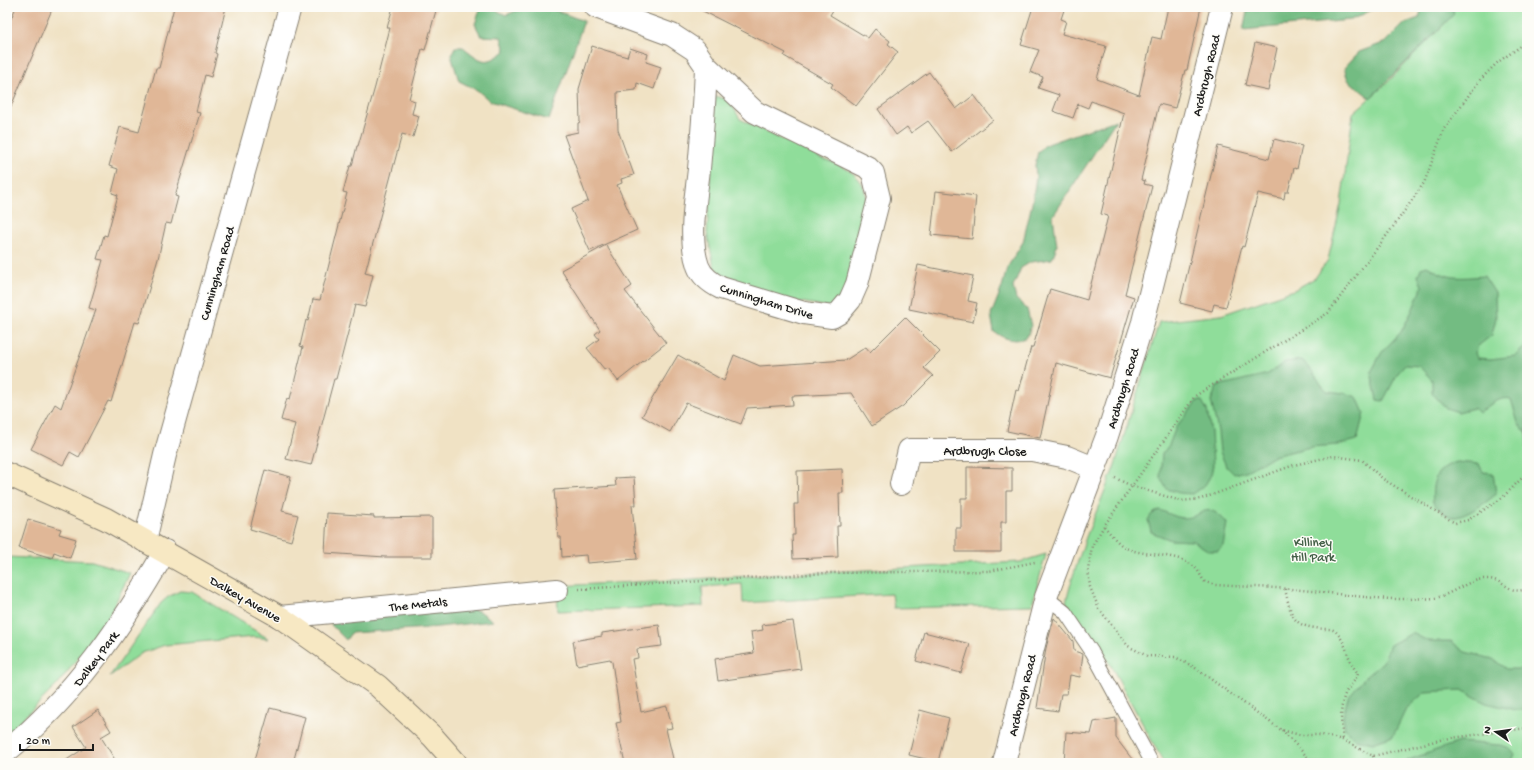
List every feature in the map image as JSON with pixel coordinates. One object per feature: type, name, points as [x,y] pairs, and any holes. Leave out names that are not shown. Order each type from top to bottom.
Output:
[{"type":"street","name":"Cunningham Road","points":[[145,541],[165,455],[290,7]]},
{"type":"street","name":"Ardbrugh Road","points":[[1004,763],[1046,596],[1107,436],[1143,322],[1222,7]]},
{"type":"street","name":"Cunningham Drive","points":[[604,8],[672,35],[695,50],[706,66],[755,112],[867,167],[873,173],[878,198],[857,284],[850,300],[839,313],[832,317],[804,313],[721,288],[703,276],[698,266],[694,246],[694,222],[704,122],[706,66]]},
{"type":"street","name":"Ardbrugh Close","points":[[902,484],[909,450],[1032,450],[1067,457],[1094,468]]},
{"type":"street","name":"Dalkey Avenue","points":[[7,474],[106,519],[280,617],[378,686],[432,737],[456,763]]},
{"type":"street","name":"Dalkey Park","points":[[7,751],[68,693],[126,617],[165,551]]},
{"type":"street","name":"The Metals","points":[[280,617],[557,590]]},
{"type":"lane","points":[[1046,596],[1065,612],[1092,652],[1152,763]]},
{"type":"path","points":[[1313,763],[1281,730],[1194,667],[1175,657],[1147,656],[1128,646],[1099,609],[1090,587],[1088,570],[1092,546],[1104,526],[1195,396],[1328,313],[1396,224],[1424,184],[1444,129],[1480,80],[1498,62],[1527,42]]},
{"type":"path","points":[[1094,468],[1132,486],[1181,501],[1201,499],[1294,465],[1333,456],[1362,460],[1383,479],[1455,523],[1468,520],[1502,498],[1527,473]]},
{"type":"path","points":[[1104,526],[1125,547],[1137,552],[1149,552],[1186,562],[1195,567],[1205,582],[1215,585],[1285,589],[1382,600],[1435,598],[1461,588],[1474,580],[1490,578],[1502,582],[1509,589],[1516,591],[1527,588]]},
{"type":"path","points":[[557,590],[827,573],[989,571],[1061,558]]},
{"type":"path","points":[[1285,589],[1293,618],[1298,624],[1311,628],[1331,629],[1338,633],[1345,642],[1348,660],[1358,674],[1345,693],[1340,717],[1343,740]]},
{"type":"path","points":[[1373,756],[1444,739],[1527,728]]},
{"type":"path","points":[[1281,730],[1300,735],[1322,735],[1343,740],[1373,756],[1376,763]]},
{"type":"green space","points":[[525,7],[546,7],[584,21],[549,120],[490,101],[477,90],[459,81],[451,55],[455,47],[463,47],[479,59],[488,60],[498,56],[505,51],[501,37],[481,36],[475,24],[480,10],[492,8],[506,15]]},
{"type":"green space","points":[[1248,7],[1378,7],[1351,20],[1243,30]]},
{"type":"green space","points":[[1422,7],[1452,7],[1454,14],[1370,98],[1348,80],[1344,68],[1359,52],[1386,42],[1405,23],[1419,18]]},
{"type":"green space","name":"Killiney Hill Park","points":[[1452,7],[1527,7],[1527,763],[1164,763],[1110,664],[1066,602],[1086,537],[1114,468],[1159,322],[1221,315],[1294,290],[1315,278],[1328,260],[1341,204],[1353,113],[1386,84],[1454,14]]},
{"type":"green space","points":[[715,96],[729,100],[740,119],[822,159],[847,169],[859,179],[863,186],[866,194],[866,204],[845,293],[830,307],[783,299],[721,274],[714,267],[707,233]]},
{"type":"green space","points":[[1116,120],[1053,216],[1057,246],[1052,259],[1031,262],[1021,268],[1013,287],[1016,299],[1027,309],[1031,326],[1027,337],[1014,340],[994,332],[991,315],[1002,287],[1007,268],[1023,242],[1033,199],[1036,176],[1035,165],[1038,152],[1045,145]]},
{"type":"green space","points":[[1427,266],[1448,276],[1484,276],[1495,293],[1496,318],[1492,335],[1478,346],[1475,353],[1477,358],[1491,359],[1515,356],[1527,345],[1527,434],[1518,423],[1511,399],[1507,398],[1498,400],[1479,413],[1474,408],[1458,412],[1446,408],[1432,393],[1432,380],[1419,366],[1405,365],[1398,373],[1383,401],[1377,400],[1371,372],[1382,352],[1401,332],[1412,311],[1422,286],[1418,276],[1421,268]]},
{"type":"green space","points":[[1302,360],[1327,391],[1344,393],[1357,397],[1364,413],[1357,440],[1338,445],[1310,447],[1274,456],[1246,471],[1234,474],[1226,466],[1220,452],[1218,431],[1211,401],[1217,386],[1268,374],[1285,362]]},
{"type":"green space","points":[[1197,401],[1202,401],[1207,410],[1211,432],[1213,465],[1211,475],[1205,485],[1192,494],[1179,493],[1167,489],[1160,478],[1162,454],[1169,445],[1176,427]]},
{"type":"green space","points":[[1457,462],[1479,464],[1483,472],[1493,473],[1496,494],[1488,501],[1470,512],[1454,517],[1445,514],[1433,503],[1433,489],[1434,482],[1439,472]]},
{"type":"green space","points":[[1159,510],[1182,518],[1209,510],[1214,512],[1227,523],[1223,546],[1218,551],[1209,551],[1193,541],[1171,540],[1151,532],[1148,520],[1151,515]]},
{"type":"green space","points":[[1046,554],[1032,605],[894,608],[892,594],[743,603],[742,584],[702,587],[703,606],[558,611],[557,586],[1020,562]]},
{"type":"green space","points":[[7,557],[92,561],[130,573],[105,624],[57,685],[7,734]]},
{"type":"green space","points":[[180,591],[192,592],[269,639],[254,637],[165,645],[142,653],[110,676],[161,603],[168,597]]},
{"type":"green space","points":[[469,608],[481,612],[493,621],[429,628],[351,633],[346,640],[331,625],[336,615]]},
{"type":"green space","points":[[1412,633],[1428,641],[1451,641],[1465,652],[1493,659],[1506,669],[1527,669],[1527,710],[1516,710],[1486,703],[1462,690],[1425,692],[1406,709],[1393,736],[1373,743],[1355,739],[1345,729],[1343,717],[1348,697],[1365,677],[1383,662],[1390,645]]},
{"type":"green space","points":[[1459,742],[1500,745],[1510,748],[1515,754],[1511,763],[1400,763]]},
{"type":"building","points":[[16,7],[53,7],[7,116],[7,28]]},
{"type":"building","points":[[174,7],[226,7],[215,53],[217,54],[211,77],[205,75],[196,112],[200,113],[175,196],[178,197],[171,224],[166,223],[158,259],[139,323],[135,322],[111,402],[108,401],[79,457],[70,452],[63,465],[31,449],[55,404],[61,408],[96,310],[89,308],[103,260],[97,259],[104,235],[107,236],[118,195],[112,193],[118,169],[109,166],[120,127],[139,132],[156,68],[159,68]]},
{"type":"building","points":[[393,7],[437,7],[425,50],[422,49],[409,99],[415,101],[412,114],[419,116],[413,137],[402,134],[365,273],[373,275],[365,307],[355,305],[336,379],[334,379],[311,465],[286,459],[295,424],[281,420],[287,398],[290,399],[303,347],[300,346],[306,320],[308,321],[313,299],[320,300],[347,193],[343,192],[375,87],[390,28],[387,28]]},
{"type":"building","points":[[695,7],[835,7],[830,15],[868,38],[875,29],[890,41],[888,44],[898,52],[856,106],[831,87],[833,84],[784,56],[786,53]]},
{"type":"building","points":[[1033,7],[1065,7],[1061,19],[1066,21],[1062,34],[1106,46],[1097,79],[1139,95],[1152,37],[1161,39],[1168,7],[1201,7],[1187,70],[1185,70],[1175,108],[1159,104],[1141,180],[1145,181],[1144,184],[1152,186],[1125,294],[1134,297],[1110,378],[1056,363],[1040,438],[1007,431],[1016,390],[1019,391],[1031,347],[1033,347],[1050,289],[1087,300],[1108,216],[1101,214],[1124,113],[1091,101],[1088,108],[1078,104],[1073,118],[1053,111],[1059,95],[1038,88],[1043,77],[1030,72],[1039,50],[1021,45]]},
{"type":"building","points":[[1255,43],[1277,48],[1268,90],[1245,85]]},
{"type":"building","points":[[592,46],[627,57],[630,48],[648,54],[646,62],[661,67],[654,89],[637,83],[636,90],[617,92],[618,130],[634,175],[621,179],[622,183],[617,185],[637,230],[590,251],[571,209],[588,201],[564,135],[578,132],[578,123],[580,122],[579,89]]},
{"type":"building","points":[[929,72],[956,109],[974,95],[993,120],[952,152],[928,121],[911,133],[907,127],[896,135],[878,109]]},
{"type":"building","points":[[1274,139],[1302,146],[1297,169],[1294,168],[1288,192],[1285,192],[1284,199],[1258,193],[1226,307],[1214,304],[1212,311],[1180,303],[1218,146],[1269,159]]},
{"type":"building","points":[[936,191],[976,196],[972,239],[931,235]]},
{"type":"building","points":[[606,245],[632,286],[625,291],[666,343],[618,381],[608,368],[605,370],[587,348],[599,339],[595,334],[600,330],[561,270]]},
{"type":"building","points":[[918,265],[973,276],[968,301],[977,303],[973,322],[909,309]]},
{"type":"building","points":[[905,317],[940,352],[924,368],[933,376],[903,406],[872,426],[851,393],[792,396],[793,405],[747,408],[741,424],[686,403],[670,432],[642,416],[678,355],[724,381],[734,355],[760,366],[846,360],[866,347],[870,352]]},
{"type":"building","points":[[967,467],[1012,468],[1012,491],[1006,491],[1006,522],[1001,522],[1001,552],[956,552],[956,528],[961,528],[961,498],[967,498]]},
{"type":"building","points":[[842,469],[843,493],[839,493],[840,526],[837,526],[838,557],[793,559],[792,535],[795,535],[794,504],[798,504],[797,471]]},
{"type":"building","points":[[265,470],[291,477],[282,511],[298,515],[291,541],[250,529]]},
{"type":"building","points":[[634,477],[636,505],[632,505],[637,559],[587,563],[586,555],[562,557],[561,537],[558,537],[554,490],[616,486],[615,478]]},
{"type":"building","points":[[327,513],[374,516],[374,518],[432,517],[432,557],[385,557],[325,553]]},
{"type":"building","points":[[28,519],[61,529],[59,534],[76,539],[70,558],[54,552],[52,558],[19,548]]},
{"type":"building","points":[[1054,618],[1073,641],[1074,651],[1083,654],[1080,677],[1070,675],[1067,694],[1061,694],[1058,711],[1037,708],[1046,648]]},
{"type":"building","points":[[793,621],[801,669],[718,681],[715,659],[754,653],[751,632],[763,630],[762,625]]},
{"type":"building","points":[[659,625],[662,646],[637,649],[638,658],[632,659],[641,712],[667,706],[672,728],[666,729],[674,763],[625,763],[616,723],[621,722],[612,662],[610,659],[577,665],[573,641],[602,636],[602,633]]},
{"type":"building","points":[[924,632],[970,644],[961,673],[916,661]]},
{"type":"building","points":[[270,708],[305,717],[293,763],[254,763]]},
{"type":"building","points":[[98,710],[111,731],[101,737],[117,763],[62,763],[86,747],[73,727]]},
{"type":"building","points":[[920,710],[949,718],[938,762],[909,755]]},
{"type":"building","points":[[1116,718],[1116,738],[1135,763],[1064,763],[1066,732],[1091,734],[1094,722]]}]
